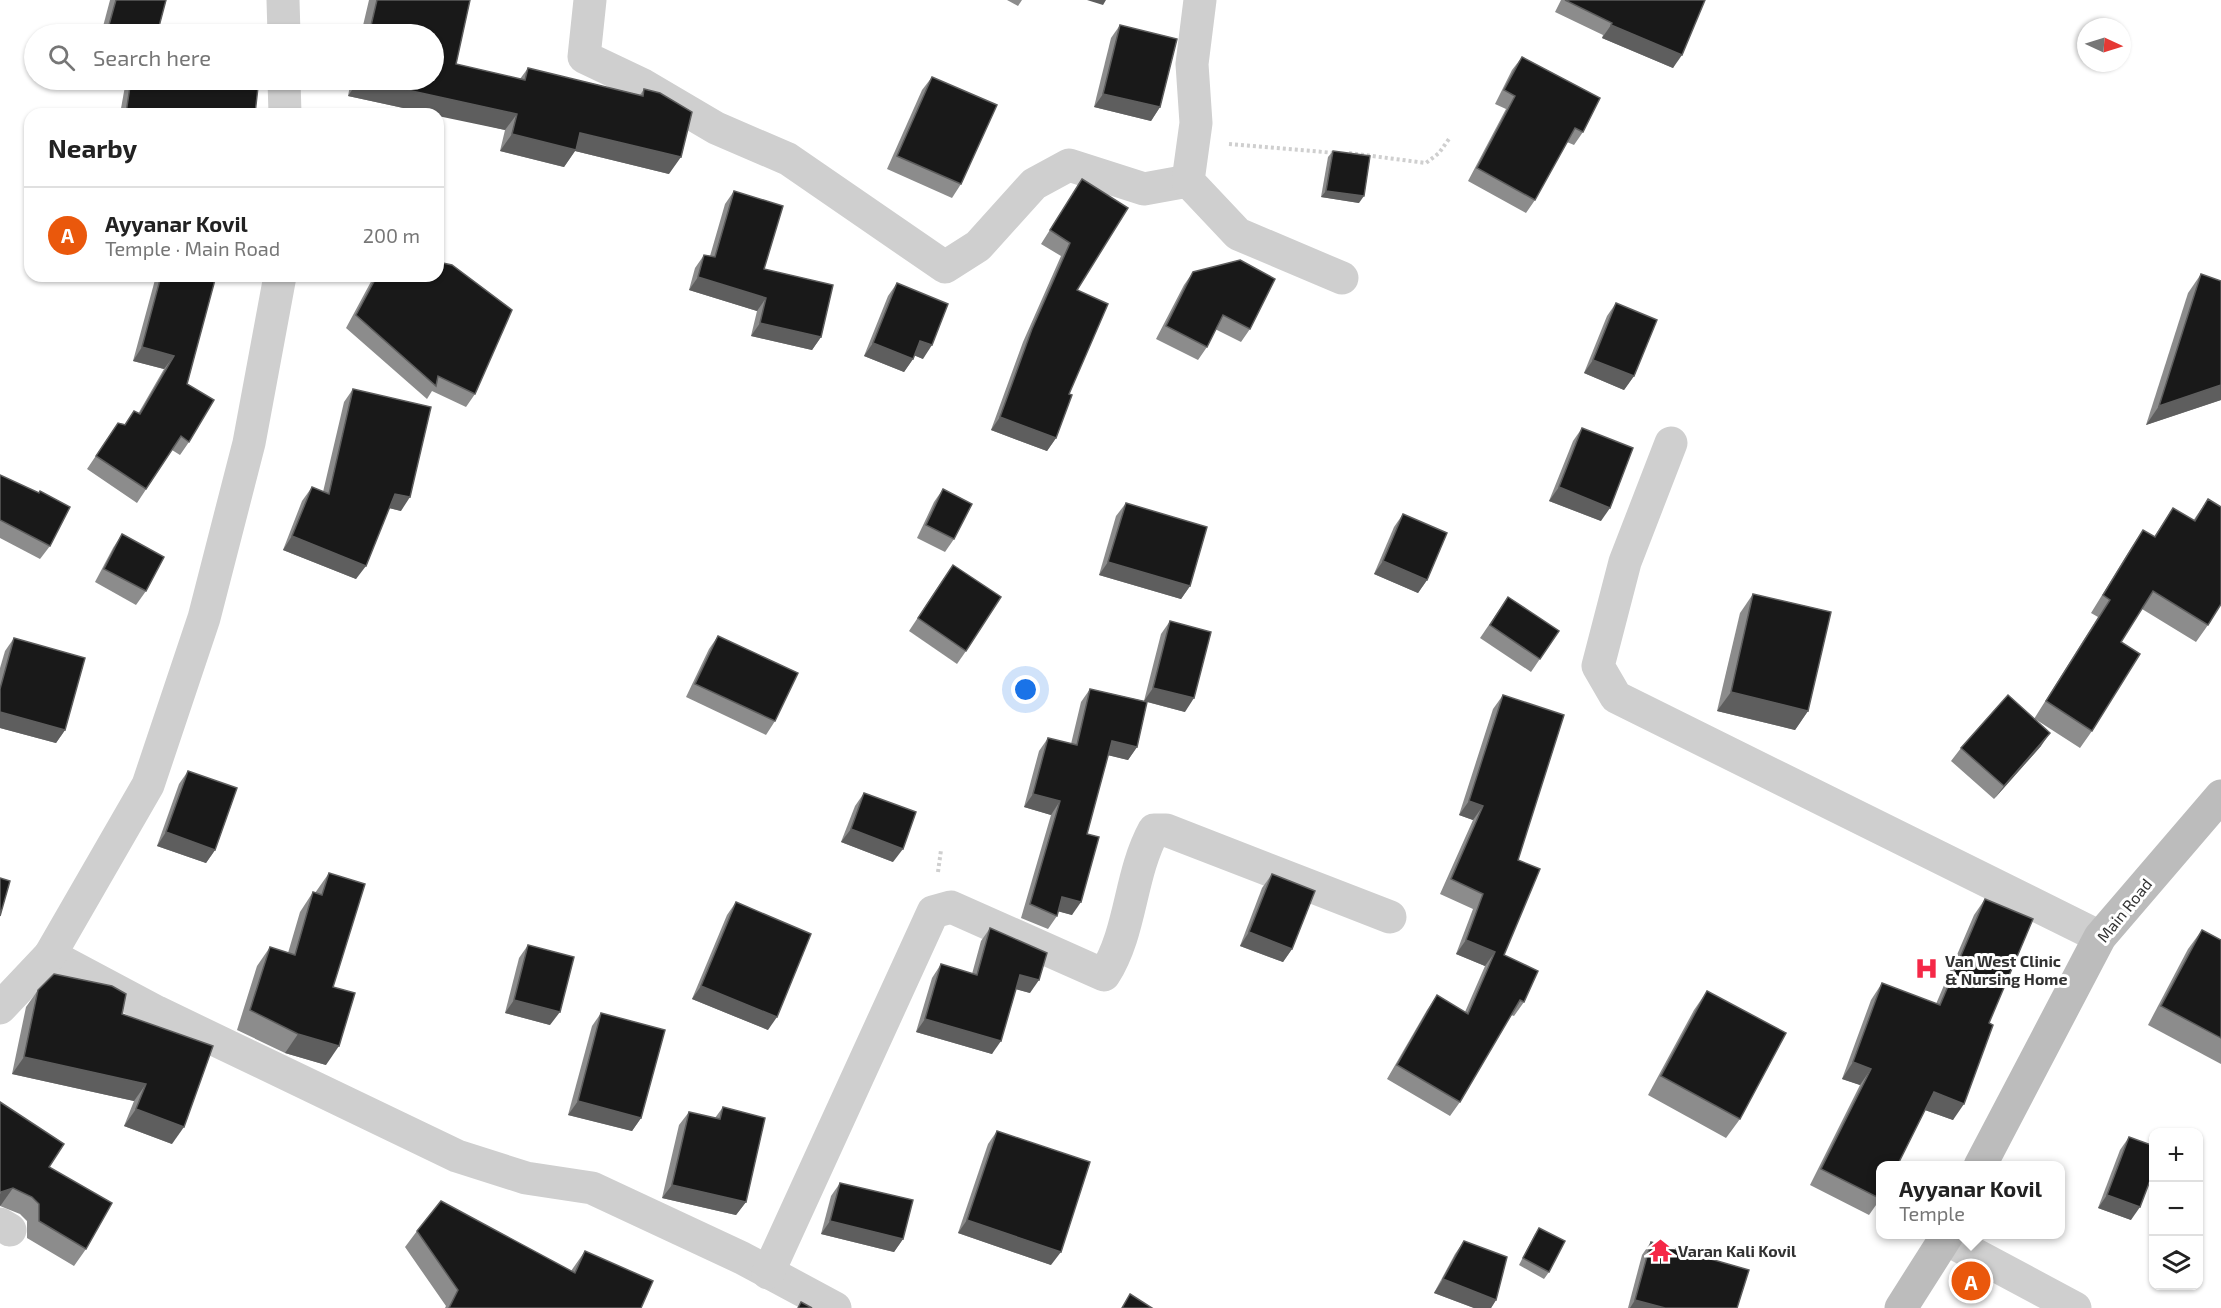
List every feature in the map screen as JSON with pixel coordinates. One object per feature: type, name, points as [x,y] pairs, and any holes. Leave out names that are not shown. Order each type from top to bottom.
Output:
[{"type":"main road","name":"Main Road","points":[[1983,1161],[2100,937],[2221,796]]},
{"type":"main road","points":[[1901,1308],[1946,1239]]},
{"type":"street","points":[[283,0],[284,24]]},
{"type":"street","points":[[590,0],[584,57],[643,84],[716,128],[788,159],[945,267],[978,246],[1034,184],[1070,165],[1144,189],[1188,181]]},
{"type":"street","points":[[1188,181],[1197,123],[1192,64],[1200,0]]},
{"type":"street","points":[[284,90],[285,108]]},
{"type":"street","points":[[1188,181],[1238,234],[1342,278]]},
{"type":"street","points":[[0,1008],[50,955],[148,785],[204,618],[249,443],[279,282]]},
{"type":"street","points":[[1671,443],[1625,562],[1598,666],[1616,697],[2100,937]]},
{"type":"street","points":[[768,1273],[933,912],[951,907],[1104,975],[1118,954],[1144,849],[1154,830],[1166,830],[1390,917]]},
{"type":"street","points":[[50,955],[157,1012],[457,1156],[526,1178],[592,1188],[835,1308]]},
{"type":"street","points":[[1951,1239],[2075,1308]]},
{"type":"path","points":[[1193,140],[1370,154],[1400,162],[1426,163],[1439,153],[1449,139]]},
{"type":"building","points":[[116,0],[166,0],[160,24],[109,24]]},
{"type":"building","points":[[377,0],[470,0],[456,64],[525,80],[528,68],[643,96],[644,89],[660,93],[692,112],[681,157],[580,133],[576,150],[512,134],[517,114],[408,90],[444,90],[444,24],[371,24]]},
{"type":"building","points":[[1565,0],[1705,0],[1682,55],[1611,25],[1612,23]]},
{"type":"building","points":[[1120,25],[1177,39],[1160,107],[1103,94]]},
{"type":"building","points":[[1522,57],[1600,98],[1583,132],[1575,128],[1535,200],[1477,168],[1515,96],[1504,90]]},
{"type":"building","points":[[932,77],[997,105],[961,184],[897,156]]},
{"type":"building","points":[[129,90],[258,90],[256,108],[127,108]]},
{"type":"building","points":[[1333,151],[1370,156],[1364,196],[1326,191]]},
{"type":"building","points":[[1082,179],[1128,208],[1077,290],[1108,304],[1069,394],[1072,395],[1056,438],[1000,417],[1032,329],[1070,243],[1050,230]]},
{"type":"building","points":[[734,191],[783,206],[764,269],[833,285],[821,337],[760,323],[766,298],[698,277],[704,255],[715,257]]},
{"type":"building","points":[[1240,260],[1275,279],[1250,329],[1223,315],[1207,347],[1166,326],[1193,272]]},
{"type":"building","points":[[444,263],[452,265],[512,310],[475,394],[438,376],[436,386],[356,315],[374,282],[444,282]]},
{"type":"building","points":[[2201,274],[2221,281],[2221,385],[2159,406]]},
{"type":"building","points":[[159,282],[214,282],[187,384],[214,400],[189,442],[181,436],[146,489],[96,456],[118,423],[125,425],[134,411],[140,414],[174,356],[142,347]]},
{"type":"building","points":[[897,283],[948,304],[932,345],[920,341],[913,359],[873,343]]},
{"type":"building","points":[[1616,303],[1657,320],[1634,376],[1593,360]]},
{"type":"building","points":[[353,389],[431,407],[410,497],[395,494],[366,566],[292,536],[312,487],[329,494]]},
{"type":"building","points":[[1582,428],[1633,448],[1610,508],[1559,487]]},
{"type":"building","points":[[0,475],[39,493],[40,491],[70,507],[50,546],[0,520]]},
{"type":"building","points":[[943,489],[972,504],[954,539],[926,525]]},
{"type":"building","points":[[2208,499],[2221,507],[2221,604],[2208,625],[2153,591],[2121,642],[2140,654],[2092,731],[2046,701],[2110,600],[2103,595],[2143,530],[2155,537],[2173,508],[2195,521]]},
{"type":"building","points":[[1126,503],[1207,527],[1190,586],[1108,562]]},
{"type":"building","points":[[1403,514],[1447,533],[1427,580],[1383,561]]},
{"type":"building","points":[[122,534],[164,557],[146,591],[104,569]]},
{"type":"building","points":[[953,565],[1001,597],[966,651],[918,618]]},
{"type":"building","points":[[1753,594],[1831,612],[1808,711],[1731,692]]},
{"type":"building","points":[[1508,597],[1559,631],[1540,659],[1490,625]]},
{"type":"building","points":[[1170,621],[1211,632],[1194,698],[1153,688]]},
{"type":"building","points":[[718,636],[798,673],[775,721],[695,684]]},
{"type":"building","points":[[14,638],[85,658],[65,730],[0,712],[0,689]]},
{"type":"building","points":[[1090,689],[1147,702],[1137,747],[1112,741],[1087,834],[1099,837],[1081,902],[1062,897],[1057,916],[1030,904],[1060,801],[1033,794],[1048,738],[1077,745]]},
{"type":"building","points":[[1503,695],[1564,715],[1518,860],[1540,869],[1504,955],[1538,971],[1524,1002],[1520,1000],[1460,1102],[1397,1065],[1437,995],[1468,1014],[1495,952],[1466,940],[1483,894],[1451,879],[1483,806],[1469,801]]},
{"type":"building","points":[[2008,695],[2050,733],[2004,786],[1961,748]]},
{"type":"building","points":[[188,771],[237,788],[215,850],[166,832]]},
{"type":"building","points":[[864,793],[916,812],[903,849],[851,829]]},
{"type":"building","points":[[329,873],[365,884],[333,987],[355,993],[339,1046],[298,1034],[250,1010],[270,947],[295,955],[313,892],[322,895]]},
{"type":"building","points":[[1272,874],[1315,891],[1292,949],[1249,932]]},
{"type":"building","points":[[0,878],[10,881],[0,916]]},
{"type":"building","points":[[1985,899],[2033,919],[1989,1023],[1993,1025],[1964,1104],[1934,1092],[1900,1161],[1876,1161],[1876,1196],[1821,1169],[1871,1069],[1853,1062],[1882,983],[1940,1005]]},
{"type":"building","points":[[736,902],[811,934],[777,1017],[701,986]]},
{"type":"building","points":[[990,928],[1047,953],[1039,980],[1020,975],[1001,1041],[925,1019],[941,964],[977,975]]},
{"type":"building","points":[[2202,930],[2221,940],[2221,1038],[2161,1006]]},
{"type":"building","points":[[528,945],[574,957],[560,1012],[514,1000]]},
{"type":"building","points":[[54,974],[112,986],[126,994],[122,1014],[213,1046],[184,1127],[136,1109],[146,1084],[24,1057],[38,990]]},
{"type":"building","points":[[1707,991],[1786,1033],[1740,1119],[1661,1076]]},
{"type":"building","points":[[601,1013],[665,1030],[641,1118],[578,1101]]},
{"type":"building","points":[[0,1102],[64,1144],[49,1167],[112,1203],[86,1249],[39,1221],[39,1204],[32,1197],[13,1188],[0,1191]]},
{"type":"building","points":[[723,1107],[765,1118],[746,1202],[672,1185],[689,1112],[720,1119]]},
{"type":"building","points":[[997,1131],[1090,1162],[1061,1252],[967,1220]]},
{"type":"building","points":[[2129,1137],[2149,1144],[2149,1183],[2140,1207],[2107,1195]]},
{"type":"building","points":[[840,1183],[913,1200],[903,1239],[830,1221]]},
{"type":"building","points":[[441,1201],[575,1273],[585,1251],[653,1281],[641,1308],[449,1308],[458,1290],[417,1231]]},
{"type":"building","points":[[1539,1228],[1565,1241],[1549,1272],[1523,1258]]},
{"type":"building","points":[[1464,1241],[1507,1257],[1496,1300],[1443,1279]]},
{"type":"building","points":[[1651,1242],[1749,1270],[1737,1308],[1665,1308],[1635,1300]]},
{"type":"building","points":[[1130,1294],[1152,1308],[1122,1308]]},
{"type":"building","points":[[801,1302],[812,1308],[798,1308]]},
{"type":"place","name":"Van West Clinic & Nursing Home","points":[[1927,969]]},
{"type":"place","name":"Varan Kali Kovil","points":[[1660,1250]]},
{"type":"place","name":"Ayyanar Kovil","points":[[1971,1281]]}]
